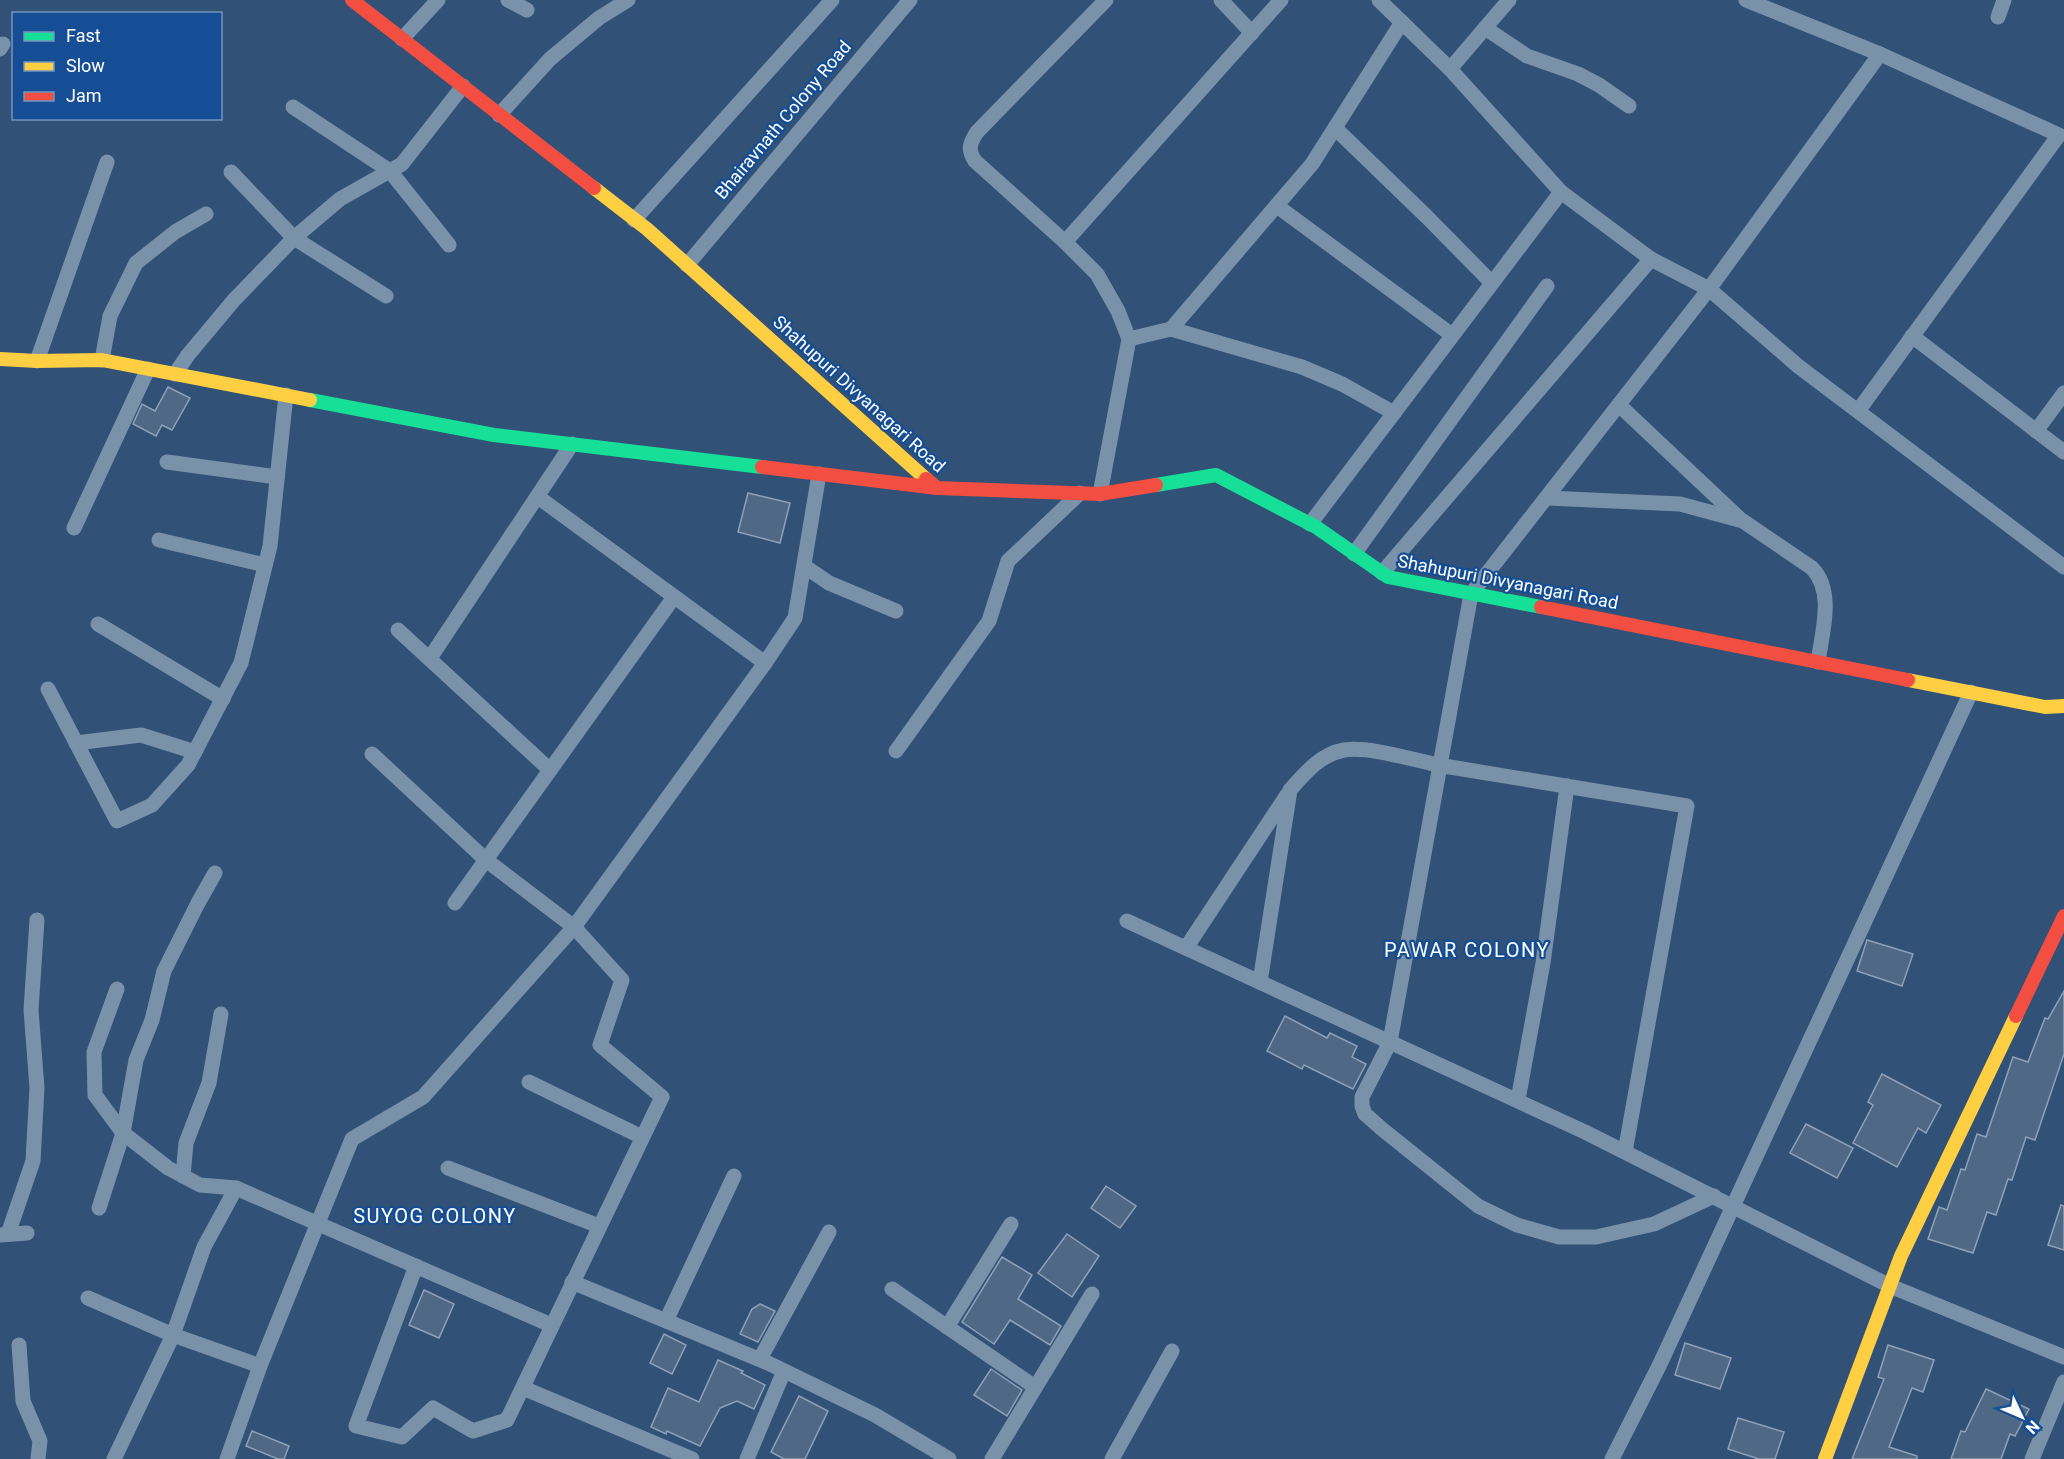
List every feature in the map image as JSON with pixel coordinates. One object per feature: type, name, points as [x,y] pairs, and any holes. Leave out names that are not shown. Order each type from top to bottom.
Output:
[{"type":"main road","name":"Shahupuri Divyanagari Road","points":[[352,0],[634,220],[937,488],[1100,494],[1216,476],[1310,524],[1388,578],[2045,707],[2064,706]]},
{"type":"main road","points":[[0,359],[102,360],[494,435],[937,488]]},
{"type":"main road","points":[[1825,1459],[1901,1256],[2064,916]]},
{"type":"street","points":[[402,39],[438,0]]},
{"type":"street","points":[[508,0],[527,10]]},
{"type":"street","points":[[499,115],[550,59],[600,18],[628,0]]},
{"type":"street","points":[[634,220],[832,0]]},
{"type":"street","name":"Bhairavnath Colony Road","points":[[687,265],[910,0]]},
{"type":"street","points":[[1100,494],[1129,339],[1118,311],[1096,274],[1065,242],[975,161],[970,153],[970,143],[977,132],[1106,0]]},
{"type":"street","points":[[1221,0],[1252,33]]},
{"type":"street","points":[[1065,242],[1281,0]]},
{"type":"street","points":[[1379,0],[1450,69],[1560,192],[1651,259],[1709,289],[1798,366],[2064,567]]},
{"type":"street","points":[[1450,69],[1509,0]]},
{"type":"street","points":[[1746,0],[2061,129],[1858,411]]},
{"type":"street","points":[[1998,17],[2004,0]]},
{"type":"street","points":[[1171,329],[1312,164],[1402,22]]},
{"type":"street","points":[[1485,27],[1527,56],[1578,74],[1599,85],[1629,106]]},
{"type":"street","points":[[1714,1196],[1654,1224],[1596,1237],[1559,1237],[1517,1225],[1478,1206],[1365,1114],[1362,1097],[1390,1042],[1471,594],[1709,289],[1880,54]]},
{"type":"street","points":[[175,374],[188,354],[234,300],[294,238],[340,199],[402,164],[463,86]]},
{"type":"street","points":[[293,107],[390,171],[449,244]]},
{"type":"street","points":[[1335,128],[1492,283]]},
{"type":"street","points":[[37,361],[107,162]]},
{"type":"street","points":[[231,172],[294,238],[386,296]]},
{"type":"street","points":[[1310,524],[1560,192]]},
{"type":"street","points":[[1277,206],[1452,335]]},
{"type":"street","points":[[102,360],[110,316],[136,263],[175,232],[206,214]]},
{"type":"street","points":[[1382,573],[1651,259]]},
{"type":"street","points":[[1354,554],[1547,286]]},
{"type":"street","points":[[1129,339],[1171,329],[1302,367],[1342,384],[1394,413]]},
{"type":"street","points":[[1912,336],[2064,452]]},
{"type":"street","points":[[74,528],[148,369]]},
{"type":"street","points":[[2037,431],[2064,393]]},
{"type":"street","points":[[48,689],[117,822],[152,806],[188,765],[241,663],[270,546],[286,395]]},
{"type":"street","points":[[1619,405],[1743,521],[1812,568],[1820,577],[1825,590],[1818,662]]},
{"type":"street","points":[[430,658],[572,444]]},
{"type":"street","points":[[167,462],[277,477]]},
{"type":"street","points":[[227,1459],[260,1366],[352,1139],[423,1097],[574,927],[765,663],[795,618],[819,474]]},
{"type":"street","points":[[896,751],[989,621],[1008,561],[1080,493]]},
{"type":"street","points":[[538,497],[765,663]]},
{"type":"street","points":[[1547,498],[1680,504],[1743,521]]},
{"type":"street","points":[[159,540],[265,566]]},
{"type":"street","points":[[804,566],[829,583],[896,610]]},
{"type":"street","points":[[455,903],[674,597]]},
{"type":"street","points":[[98,624],[223,699]]},
{"type":"street","points":[[399,630],[550,770]]},
{"type":"street","points":[[1612,1459],[1660,1364],[1971,692]]},
{"type":"street","points":[[76,743],[141,735],[195,752]]},
{"type":"street","points":[[1186,948],[1290,790],[1306,771],[1327,756],[1343,750],[1361,750],[1688,806],[1625,1152]]},
{"type":"street","points":[[372,754],[486,860],[574,927],[622,980],[600,1045],[662,1097],[507,1420],[473,1431],[433,1408],[402,1437],[356,1426],[416,1266]]},
{"type":"street","points":[[1518,1101],[1543,963],[1567,786]]},
{"type":"street","points":[[1260,982],[1290,790]]},
{"type":"street","points":[[99,1208],[123,1133],[136,1060],[152,1020],[164,971],[215,873]]},
{"type":"street","points":[[27,1233],[4,1235],[33,1161],[37,1088],[31,1010],[37,920]]},
{"type":"street","points":[[1127,921],[1625,1152],[1890,1286],[2064,1357]]},
{"type":"street","points":[[117,988],[94,1052],[95,1095],[123,1133],[168,1168],[200,1185],[236,1188],[551,1325]]},
{"type":"street","points":[[183,1176],[186,1143],[209,1083],[221,1014]]},
{"type":"street","points":[[529,1082],[642,1137]]},
{"type":"street","points":[[448,1168],[599,1226]]},
{"type":"street","points":[[666,1320],[734,1176]]},
{"type":"street","points":[[114,1459],[173,1335],[204,1247],[236,1188]]},
{"type":"street","points":[[947,1327],[1011,1224]]},
{"type":"street","points":[[760,1359],[828,1232]]},
{"type":"street","points":[[572,1282],[760,1359],[875,1415],[949,1459]]},
{"type":"street","points":[[892,1289],[1035,1387]]},
{"type":"street","points":[[992,1459],[1092,1294]]},
{"type":"street","points":[[88,1298],[173,1335],[260,1366]]},
{"type":"street","points":[[18,1345],[23,1401],[40,1441],[38,1459]]},
{"type":"street","points":[[1112,1459],[1172,1351]]},
{"type":"street","points":[[747,1459],[784,1371]]},
{"type":"street","points":[[2032,1459],[2064,1382]]},
{"type":"street","points":[[523,1388],[692,1459]]},
{"type":"building","points":[[168,387],[190,398],[172,430],[162,425],[156,436],[133,424],[142,404],[155,411]]},
{"type":"building","points":[[748,493],[790,503],[780,543],[738,532]]},
{"type":"building","points":[[1867,940],[1913,954],[1902,986],[1857,971]]},
{"type":"building","points":[[2064,991],[2064,1054],[2035,1140],[2026,1137],[2012,1180],[2008,1179],[1996,1215],[1987,1212],[1973,1253],[1928,1239],[1939,1207],[1947,1210],[1961,1169],[1965,1170],[1977,1134],[1986,1137],[2013,1057],[2028,1062],[2045,1018],[2048,1019]]},
{"type":"building","points":[[1285,1016],[1327,1038],[1330,1033],[1357,1046],[1352,1057],[1366,1064],[1353,1089],[1304,1065],[1302,1069],[1267,1051]]},
{"type":"building","points":[[1882,1074],[1941,1105],[1926,1133],[1918,1128],[1897,1167],[1853,1143],[1873,1105],[1868,1102]]},
{"type":"building","points":[[1806,1124],[1853,1148],[1837,1178],[1790,1153]]},
{"type":"building","points":[[1106,1186],[1136,1206],[1120,1228],[1091,1208]]},
{"type":"building","points":[[2061,1205],[2064,1206],[2064,1250],[2048,1245]]},
{"type":"building","points":[[1067,1234],[1099,1256],[1072,1297],[1038,1273]]},
{"type":"building","points":[[1002,1257],[1032,1275],[1018,1299],[1061,1326],[1050,1345],[1010,1320],[994,1344],[962,1322]]},
{"type":"building","points":[[424,1290],[454,1304],[439,1338],[409,1325]]},
{"type":"building","points":[[760,1304],[775,1311],[758,1342],[740,1334],[752,1309]]},
{"type":"building","points":[[664,1334],[686,1345],[672,1374],[650,1363]]},
{"type":"building","points":[[1685,1343],[1731,1358],[1720,1389],[1675,1375]]},
{"type":"building","points":[[1888,1345],[1934,1360],[1923,1392],[1912,1388],[1889,1447],[1917,1456],[1917,1459],[1852,1459],[1884,1379],[1878,1377]]},
{"type":"building","points":[[718,1360],[743,1371],[741,1373],[765,1385],[754,1409],[737,1401],[720,1408],[700,1446],[667,1431],[666,1434],[651,1427],[668,1388],[699,1402]]},
{"type":"building","points":[[991,1369],[1022,1390],[1007,1416],[974,1395]]},
{"type":"building","points":[[1986,1389],[2029,1409],[2015,1436],[2010,1434],[2001,1459],[1951,1459],[1961,1431],[1965,1432]]},
{"type":"building","points":[[799,1396],[828,1411],[805,1459],[784,1459],[771,1452]]},
{"type":"building","points":[[1738,1418],[1784,1432],[1775,1459],[1759,1459],[1728,1449]]},
{"type":"building","points":[[252,1431],[289,1446],[284,1459],[278,1459],[246,1446]]},
{"type":"traffic: fast","points":[[310,400],[494,435],[762,467]]},
{"type":"traffic: fast","points":[[1156,485],[1216,475],[1316,527],[1388,577],[1541,607]]},
{"type":"traffic: slow","points":[[594,188],[647,229],[926,479]]},
{"type":"traffic: slow","points":[[0,359],[102,360],[310,400]]},
{"type":"traffic: slow","points":[[1908,680],[2045,707],[2064,706]]},
{"type":"traffic: slow","points":[[1825,1459],[1901,1256],[2016,1016]]},
{"type":"traffic: jam","points":[[352,0],[594,188]]},
{"type":"traffic: jam","points":[[762,467],[937,488]]},
{"type":"traffic: jam","points":[[926,479],[937,488],[1100,494],[1156,485]]},
{"type":"traffic: jam","points":[[1541,607],[1908,680]]},
{"type":"traffic: jam","points":[[2016,1016],[2064,916]]},
{"type":"district","name":"PAWAR COLONY","points":[[1467,950]]},
{"type":"district","name":"SUYOG COLONY","points":[[435,1216]]}]
